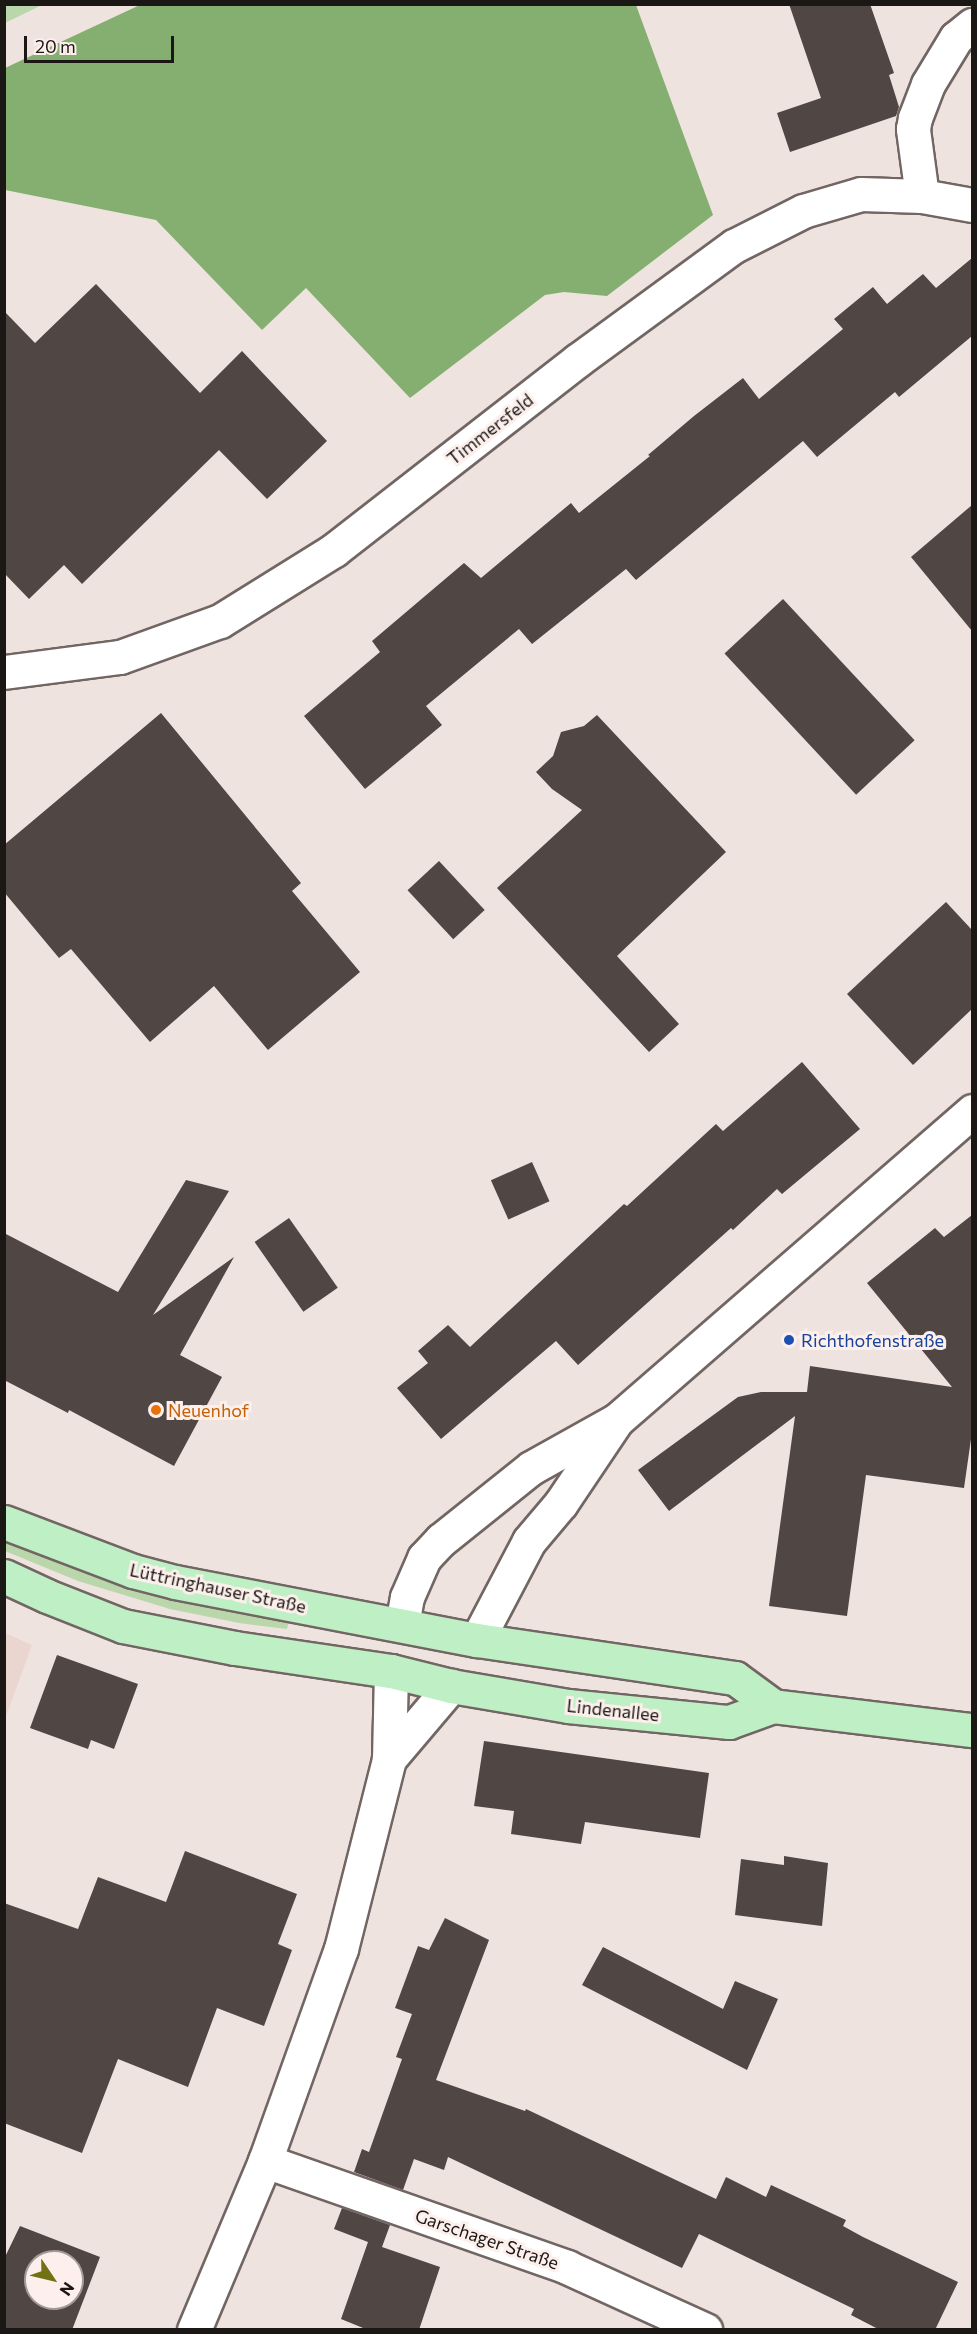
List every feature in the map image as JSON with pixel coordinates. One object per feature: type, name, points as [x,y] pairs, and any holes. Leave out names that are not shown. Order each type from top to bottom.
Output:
[{"type":"main road","name":"Lüttringhauser Straße","points":[[4,1522],[143,1574],[210,1590],[477,1640]]},
{"type":"main road","points":[[4,1576],[46,1596],[123,1626],[235,1647],[391,1671],[402,1625]]},
{"type":"main road","points":[[451,1686],[477,1640]]},
{"type":"main road","name":"Lindenallee","points":[[477,1640],[735,1678],[773,1706]]},
{"type":"main road","name":"Lindenallee","points":[[391,1671],[451,1686],[568,1706],[729,1722],[773,1706],[972,1730]]},
{"type":"street","points":[[922,196],[913,129],[915,118],[928,84],[956,38],[972,25]]},
{"type":"street","name":"Timmersfeld","points":[[4,672],[120,657],[220,621],[334,550],[578,360],[734,246],[803,211],[861,195],[922,196],[972,205]]},
{"type":"street","points":[[402,1625],[407,1597],[424,1558],[441,1540],[531,1468],[617,1420],[972,1111]]},
{"type":"street","points":[[477,1640],[529,1541],[561,1503],[617,1420]]},
{"type":"street","points":[[194,2330],[265,2161],[341,1949],[389,1759],[391,1671]]},
{"type":"street","points":[[389,1759],[451,1686]]},
{"type":"street","name":"Garschager Straße","points":[[265,2161],[567,2267],[705,2330]]},
{"type":"shaded area","points":[[5,1633],[32,1645],[5,1719]]},
{"type":"green space","points":[[5,4],[42,4],[42,5],[5,23]]},
{"type":"green space","points":[[142,4],[636,5],[713,215],[607,296],[564,292],[545,295],[410,398],[306,288],[262,330],[156,220],[5,190],[5,68]]},
{"type":"green space","points":[[4,1538],[128,1586],[239,1614],[289,1620],[287,1629],[239,1623],[170,1609],[78,1581],[5,1551]]},
{"type":"building","points":[[789,4],[870,4],[894,73],[889,75],[899,107],[896,116],[790,152],[777,113],[821,98]]},
{"type":"building","points":[[972,258],[972,336],[899,397],[895,392],[817,457],[803,441],[636,580],[626,569],[532,644],[519,629],[426,706],[442,725],[365,789],[304,716],[380,652],[372,641],[464,563],[481,578],[571,503],[579,513],[650,456],[648,455],[694,416],[743,378],[759,399],[843,329],[834,319],[873,287],[887,304],[923,274],[936,288]]},
{"type":"building","points":[[96,284],[200,393],[242,351],[327,441],[267,499],[219,450],[82,584],[64,565],[29,599],[4,573],[4,311],[35,343]]},
{"type":"building","points":[[972,505],[972,631],[911,557]]},
{"type":"building","points":[[783,599],[915,740],[856,795],[724,654]]},
{"type":"building","points":[[161,713],[301,883],[292,891],[360,972],[268,1050],[214,986],[150,1042],[71,949],[59,958],[4,892],[4,845]]},
{"type":"building","points":[[597,715],[726,852],[617,956],[679,1024],[649,1052],[497,888],[582,810],[552,789],[536,772],[553,756],[561,732],[584,726]]},
{"type":"building","points":[[439,861],[485,910],[453,939],[408,890]]},
{"type":"building","points":[[946,902],[972,930],[972,1009],[913,1065],[847,994]]},
{"type":"building","points":[[802,1062],[860,1129],[782,1194],[777,1189],[578,1365],[556,1341],[441,1439],[397,1388],[428,1363],[418,1351],[448,1325],[470,1347],[624,1204],[627,1206],[716,1124],[723,1131]]},
{"type":"building","points":[[532,1162],[549,1201],[508,1220],[491,1180]]},
{"type":"building","points":[[186,1180],[229,1191],[153,1315],[234,1257],[180,1355],[222,1377],[174,1466],[69,1410],[68,1413],[4,1380],[4,1233],[118,1292]]},
{"type":"building","points":[[972,1215],[972,1432],[964,1488],[866,1475],[847,1616],[769,1606],[795,1416],[669,1511],[638,1470],[738,1397],[761,1392],[807,1392],[810,1366],[952,1387],[867,1283],[935,1228],[944,1237]]},
{"type":"building","points":[[289,1218],[338,1288],[303,1312],[255,1242]]},
{"type":"building","points":[[57,1655],[138,1684],[114,1749],[91,1740],[88,1749],[30,1728]]},
{"type":"building","points":[[484,1741],[709,1773],[700,1838],[585,1822],[581,1844],[511,1834],[514,1811],[474,1806]]},
{"type":"building","points":[[185,1851],[297,1894],[278,1944],[292,1950],[264,2026],[217,2008],[188,2087],[118,2059],[82,2153],[4,2123],[4,1903],[78,1929],[98,1877],[166,1902]]},
{"type":"building","points":[[784,1856],[828,1863],[822,1926],[735,1915],[741,1859],[784,1865]]},
{"type":"building","points":[[445,1918],[489,1940],[436,2080],[525,2111],[526,2109],[716,2199],[726,2177],[766,2197],[771,2185],[846,2220],[843,2226],[958,2282],[935,2330],[880,2330],[851,2315],[854,2309],[699,2234],[682,2268],[448,2157],[444,2170],[414,2159],[403,2190],[354,2172],[362,2149],[369,2152],[402,2059],[396,2057],[412,2014],[395,2008],[418,1946],[429,1950]]},
{"type":"building","points":[[603,1947],[723,2009],[735,1981],[778,1999],[747,2070],[582,1985]]},
{"type":"building","points":[[342,2208],[390,2225],[382,2247],[440,2267],[419,2330],[368,2330],[341,2319],[368,2242],[334,2229]]},
{"type":"building","points":[[20,2226],[82,2250],[24,2250],[24,2310],[80,2310],[72,2330],[4,2330],[4,2259]]},
{"type":"building","points":[[84,2251],[100,2257],[84,2299]]},
{"type":"place","name":"Richthofenstraße","points":[[789,1340]]},
{"type":"place","name":"Neuenhof","points":[[156,1410]]}]
